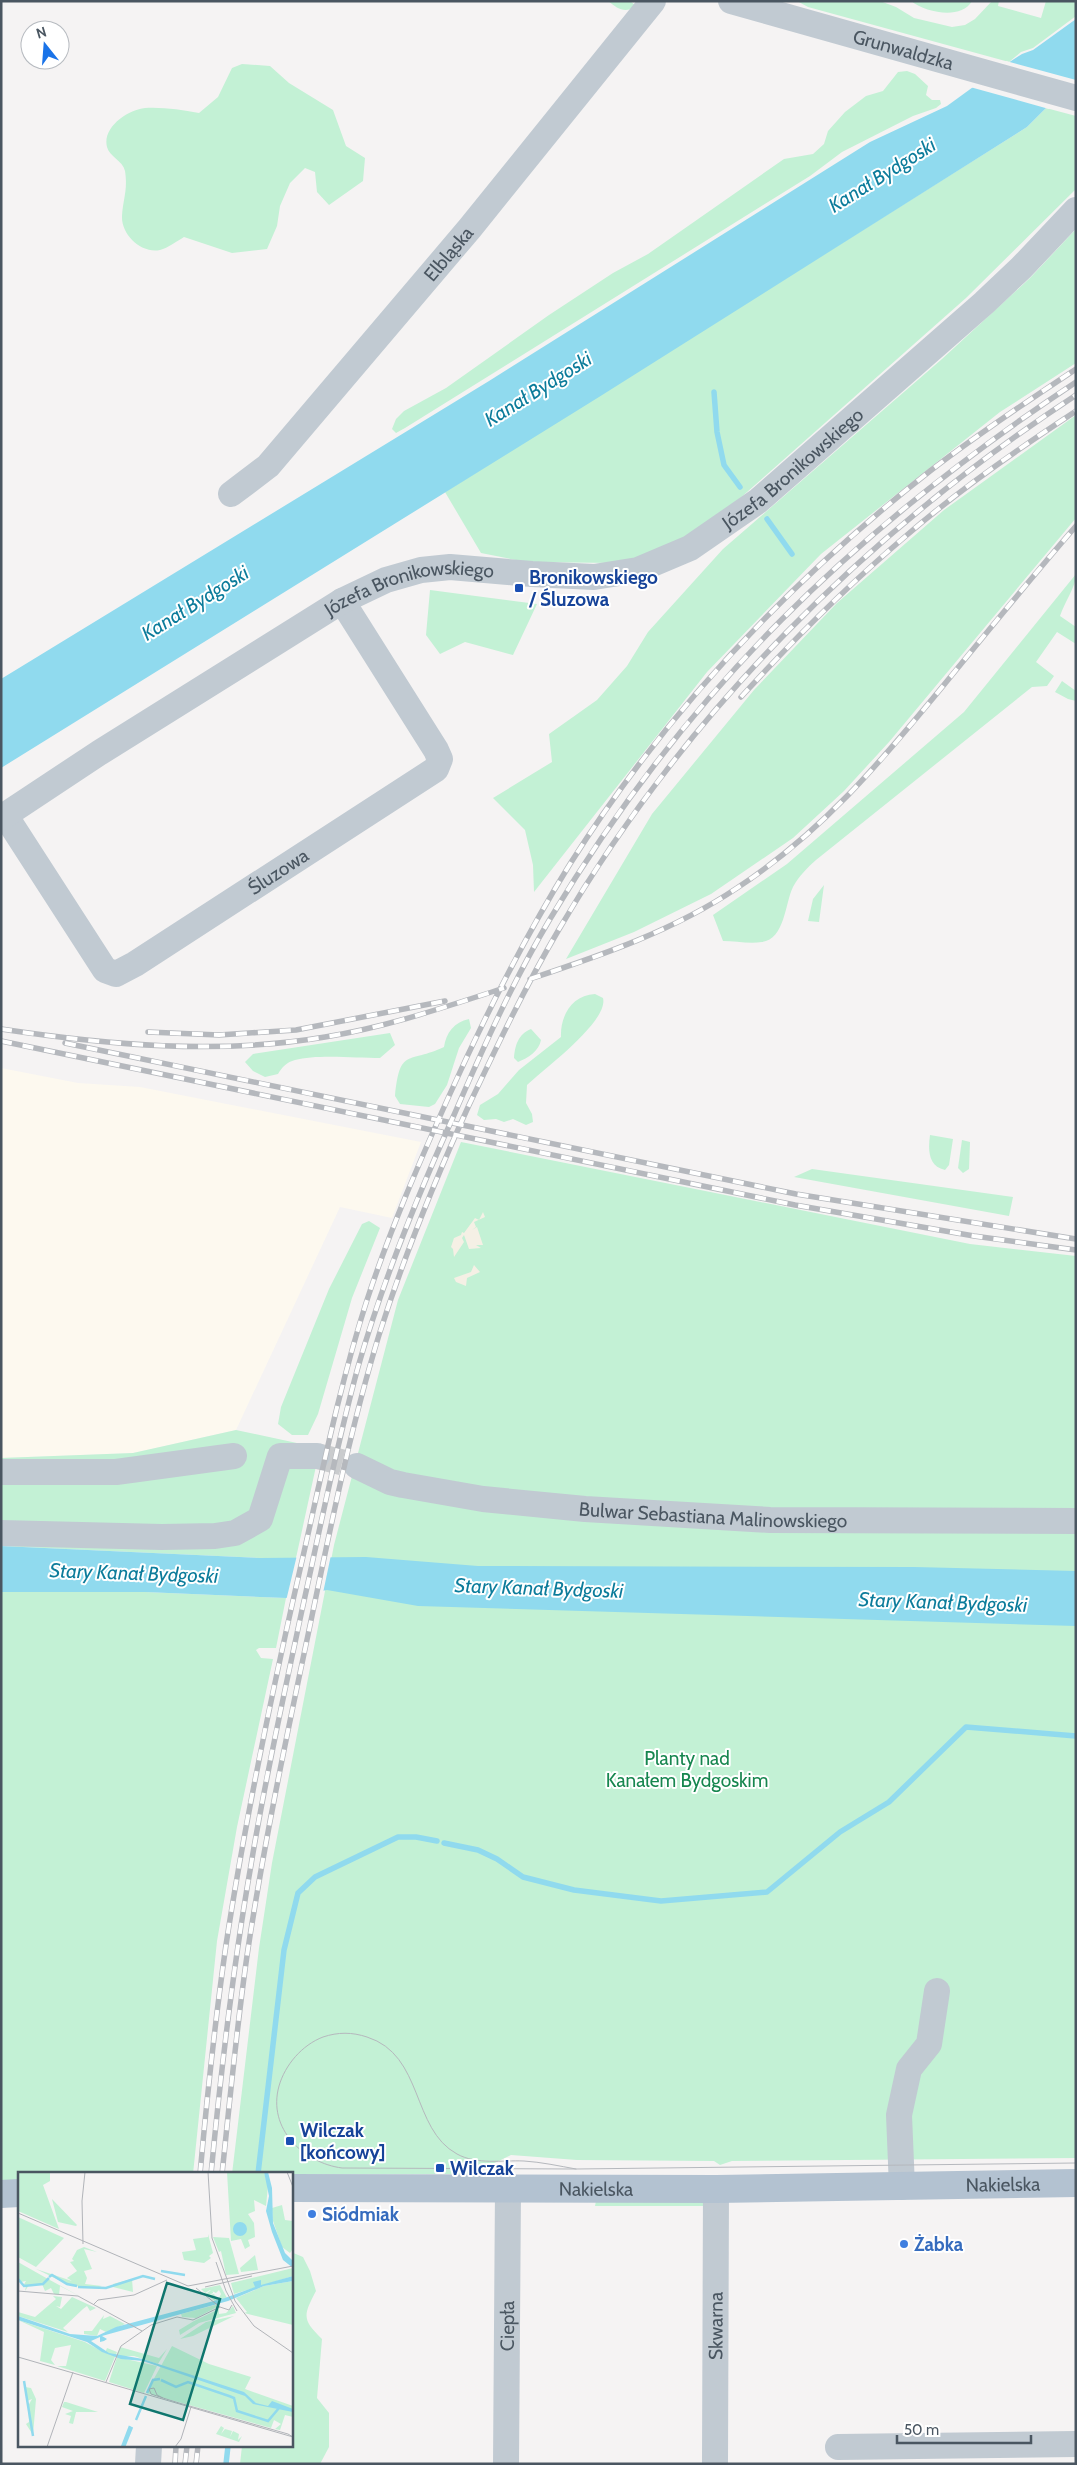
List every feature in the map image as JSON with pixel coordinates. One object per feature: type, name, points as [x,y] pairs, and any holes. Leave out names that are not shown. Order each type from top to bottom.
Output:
[{"type":"main road","name":"Nakielska","points":[[292,2188],[716,2189],[1076,2183]]},
{"type":"main road","points":[[1,2194],[18,2193]]},
{"type":"street","name":"Elbląska","points":[[231,494],[268,466],[470,228],[653,1]]},
{"type":"street","name":"Grunwaldzka","points":[[731,1],[1076,98]]},
{"type":"street","name":"Józefa Bronikowskiego","points":[[3,817],[99,753],[342,601],[386,580],[436,568],[466,567],[532,574],[594,577],[638,570],[690,548],[758,501],[976,310],[1015,274],[1076,210]]},
{"type":"street","name":"Śluzowa","points":[[3,817],[105,970],[116,974],[135,964],[436,769],[440,759],[436,750],[342,601]]},
{"type":"street","points":[[1,1472],[116,1472],[234,1456]]},
{"type":"street","points":[[1,1533],[162,1537],[235,1533],[260,1520],[280,1456],[317,1456]]},
{"type":"street","name":"Bulwar Sebastiana Malinowskiego","points":[[358,1466],[402,1485],[483,1499],[585,1509],[770,1520],[1076,1521]]},
{"type":"street","points":[[902,2186],[899,2115],[909,2069],[929,2044],[936,1991]]},
{"type":"street","name":"Ciepła","points":[[506,2464],[508,2189]]},
{"type":"street","name":"Skwarna","points":[[715,2464],[716,2189]]},
{"type":"street","points":[[838,2447],[1076,2444]]},
{"type":"street","points":[[148,2464],[149,2448]]},
{"type":"shaded area","points":[[1,1068],[78,1083],[140,1087],[421,1142],[392,1218],[340,1207],[236,1430],[133,1453],[1,1458]]},
{"type":"green space","points":[[608,1],[630,1],[636,6],[625,10]]},
{"type":"green space","points":[[797,1],[880,1],[896,7],[914,18],[952,27],[965,25],[975,19],[992,1],[999,1],[998,6],[1041,18],[1046,1],[1076,1],[1076,16],[1033,48],[1021,52],[1009,62],[808,7]]},
{"type":"green space","points":[[911,1],[972,1],[960,11],[943,13],[926,9]]},
{"type":"green space","points":[[242,64],[270,66],[289,83],[333,110],[346,146],[365,158],[363,181],[329,205],[317,192],[315,172],[305,168],[290,183],[280,206],[277,226],[267,249],[232,253],[184,237],[160,250],[146,249],[140,246],[129,236],[123,223],[125,171],[122,164],[108,150],[106,140],[108,133],[112,126],[124,116],[138,109],[159,108],[199,113],[218,97],[232,68]]},
{"type":"green space","points":[[907,71],[915,74],[928,86],[926,95],[932,100],[940,100],[941,104],[842,152],[810,176],[405,428],[396,433],[392,429],[396,419],[404,411],[446,388],[549,315],[613,273],[648,254],[784,159],[813,154],[824,144],[828,131],[845,112],[866,96],[883,91],[898,72]]},
{"type":"green space","points":[[1046,108],[1076,116],[1076,189],[966,298],[711,524],[648,555],[616,563],[526,562],[481,553],[445,492],[1027,127]]},
{"type":"green space","points":[[1076,229],[1076,363],[1000,412],[821,554],[707,672],[534,892],[533,865],[525,830],[493,798],[552,762],[549,734],[597,700],[627,666],[648,632],[723,549],[942,359],[1030,278]]},
{"type":"green space","points":[[1076,415],[1076,518],[889,742],[844,791],[793,838],[711,894],[634,932],[566,959],[652,814],[754,690],[837,603],[944,510]]},
{"type":"green space","points":[[1076,574],[1076,579],[1060,616],[1076,627],[1076,644],[1057,632],[1036,662],[1054,676],[1047,686],[1032,687],[813,863],[793,887],[780,927],[770,939],[757,943],[723,941],[713,915],[787,864],[964,712]]},
{"type":"green space","points":[[430,590],[537,604],[513,655],[465,642],[440,654],[426,635]]},
{"type":"green space","points":[[1062,681],[1076,691],[1076,701],[1055,692]]},
{"type":"green space","points":[[824,885],[819,922],[808,921],[813,899]]},
{"type":"green space","points":[[595,994],[603,998],[602,1008],[596,1019],[574,1044],[527,1085],[526,1103],[532,1114],[533,1122],[526,1125],[513,1119],[504,1122],[496,1119],[484,1120],[477,1115],[480,1105],[498,1094],[519,1070],[561,1037],[565,1014],[569,1008],[580,998]]},
{"type":"green space","points":[[469,1019],[471,1028],[459,1048],[447,1085],[435,1104],[429,1107],[400,1104],[395,1096],[397,1081],[403,1063],[414,1057],[444,1047],[447,1037],[455,1025]]},
{"type":"green space","points":[[531,1029],[541,1040],[540,1044],[532,1054],[518,1062],[514,1058],[516,1045],[520,1037]]},
{"type":"green space","points":[[390,1033],[395,1045],[380,1058],[304,1058],[287,1063],[278,1074],[265,1077],[253,1071],[245,1062],[253,1054]]},
{"type":"green space","points":[[930,1135],[953,1139],[949,1165],[945,1170],[935,1165],[930,1157]]},
{"type":"green space","points":[[962,1140],[970,1142],[969,1169],[963,1173],[958,1168]]},
{"type":"green space","name":"Planty nad Kanałem Bydgoskim","points":[[461,1142],[970,1244],[1076,1256],[1076,2158],[732,2161],[720,2165],[714,2161],[577,2160],[511,2155],[472,2174],[292,2174],[292,2172],[232,2172],[259,1948],[272,1863],[334,1545],[398,1300]]},
{"type":"green space","points":[[812,1169],[1013,1197],[1009,1216],[794,1177]]},
{"type":"green space","points":[[369,1221],[380,1228],[352,1298],[318,1414],[308,1435],[292,1435],[278,1424],[281,1407],[329,1289],[362,1224]]},
{"type":"green space","points":[[236,1430],[320,1448],[296,1558],[1,1546],[1,1458],[133,1453]]},
{"type":"green space","points":[[1,1592],[145,1592],[286,1598],[276,1648],[259,1648],[256,1650],[261,1658],[273,1659],[237,1827],[217,1941],[193,2172],[18,2172],[18,2183],[1,2183]]},
{"type":"green space","points":[[596,2201],[702,2201],[706,2206],[595,2206]]},
{"type":"green space","points":[[292,2252],[303,2257],[310,2271],[316,2291],[309,2306],[307,2317],[311,2327],[322,2339],[317,2398],[329,2413],[329,2447],[320,2464],[240,2464],[242,2448],[292,2448]]},
{"type":"sand","points":[[483,1212],[485,1217],[479,1220]]},
{"type":"sand","points":[[475,1218],[479,1220],[474,1222],[476,1227],[472,1230],[477,1227],[483,1245],[476,1245],[481,1248],[469,1249],[464,1235],[462,1238],[464,1242],[454,1257],[451,1247],[454,1238],[461,1235],[462,1232],[464,1233]]},
{"type":"sand","points":[[474,1265],[480,1272],[467,1278],[466,1286],[456,1282],[454,1278],[471,1272]]},
{"type":"water","name":"Kanał Bydgoski","points":[[1076,19],[1076,87],[1046,108],[1027,127],[599,397],[1,768],[1,679],[489,381],[870,142],[947,106],[991,74],[1022,54],[1033,50]]},
{"type":"water","name":"Stary Kanał Bydgoski","points":[[1,1546],[260,1558],[366,1557],[478,1566],[914,1567],[1076,1571],[1076,1626],[418,1606],[327,1590],[286,1598],[145,1592],[1,1592]]},
{"type":"pier","points":[[1006,61],[1076,80],[1076,90],[1049,109],[970,87]]},
{"type":"pier","points":[[297,1555],[331,1555],[323,1593],[286,1601]]},
{"type":"waterway","points":[[714,392],[717,432],[724,465],[740,487]]},
{"type":"waterway","points":[[767,519],[792,554]]},
{"type":"waterway","points":[[444,1843],[478,1850],[497,1859],[523,1877],[574,1890],[661,1901],[767,1892],[840,1832],[889,1802],[966,1727],[1076,1736]]},
{"type":"waterway","points":[[258,2172],[284,1950],[298,1893],[315,1877],[398,1837],[416,1837],[437,1841]]},
{"type":"waterway","points":[[226,2464],[228,2448]]},
{"type":"tunnel","points":[[317,1456],[357,1466]]},
{"type":"tram line","points":[[576,2169],[530,2162],[473,2160],[457,2154],[442,2143],[432,2128],[399,2059],[385,2046],[361,2035],[350,2033],[329,2035],[308,2045],[290,2063],[279,2086],[278,2116],[284,2130],[292,2141],[314,2159],[342,2168],[576,2169],[1076,2163]]},
{"type":"railway","points":[[200,2172],[218,2002],[241,1852],[278,1666],[338,1402],[367,1300],[385,1248],[427,1146],[477,1036],[537,920],[570,864],[607,808],[647,754],[733,652],[780,604],[878,513],[930,471],[1020,406],[1076,369]]},
{"type":"railway","points":[[211,2172],[233,1980],[256,1833],[342,1427],[378,1302],[402,1239],[440,1146],[499,1015],[523,966],[550,919],[603,836],[659,759],[718,687],[781,620],[849,556],[920,495],[996,438],[1076,382]]},
{"type":"railway","points":[[222,2172],[240,2005],[261,1870],[292,1713],[349,1447],[368,1372],[399,1276],[444,1161],[490,1061],[546,952],[608,851],[663,775],[722,702],[786,633],[853,568],[924,506],[999,449],[1076,395]]},
{"type":"railway","points":[[741,697],[821,613],[907,535],[990,470],[1076,411]]},
{"type":"railway","points":[[530,979],[636,941],[688,917],[737,888],[796,844],[848,795],[896,743],[1076,526]]},
{"type":"railway","points":[[1,1029],[82,1040],[163,1046],[244,1046],[325,1037],[371,1028],[504,988]]},
{"type":"railway","points":[[148,1032],[219,1035],[296,1030],[445,1001]]},
{"type":"railway","points":[[1,1041],[795,1205],[974,1236],[1076,1250]]},
{"type":"railway","points":[[65,1043],[796,1194],[1076,1239]]},
{"type":"railway","points":[[175,2464],[176,2448]]},
{"type":"railway","points":[[185,2464],[187,2448]]},
{"type":"railway","points":[[196,2464],[198,2448]]},
{"type":"place","name":"Bronikowskiego / Śluzowa","points":[[519,588]]},
{"type":"place","name":"Wilczak [końcowy]","points":[[290,2141]]},
{"type":"place","name":"Wilczak","points":[[440,2168]]},
{"type":"place","name":"Siódmiak","points":[[312,2214]]},
{"type":"place","name":"Żabka","points":[[904,2244]]}]
